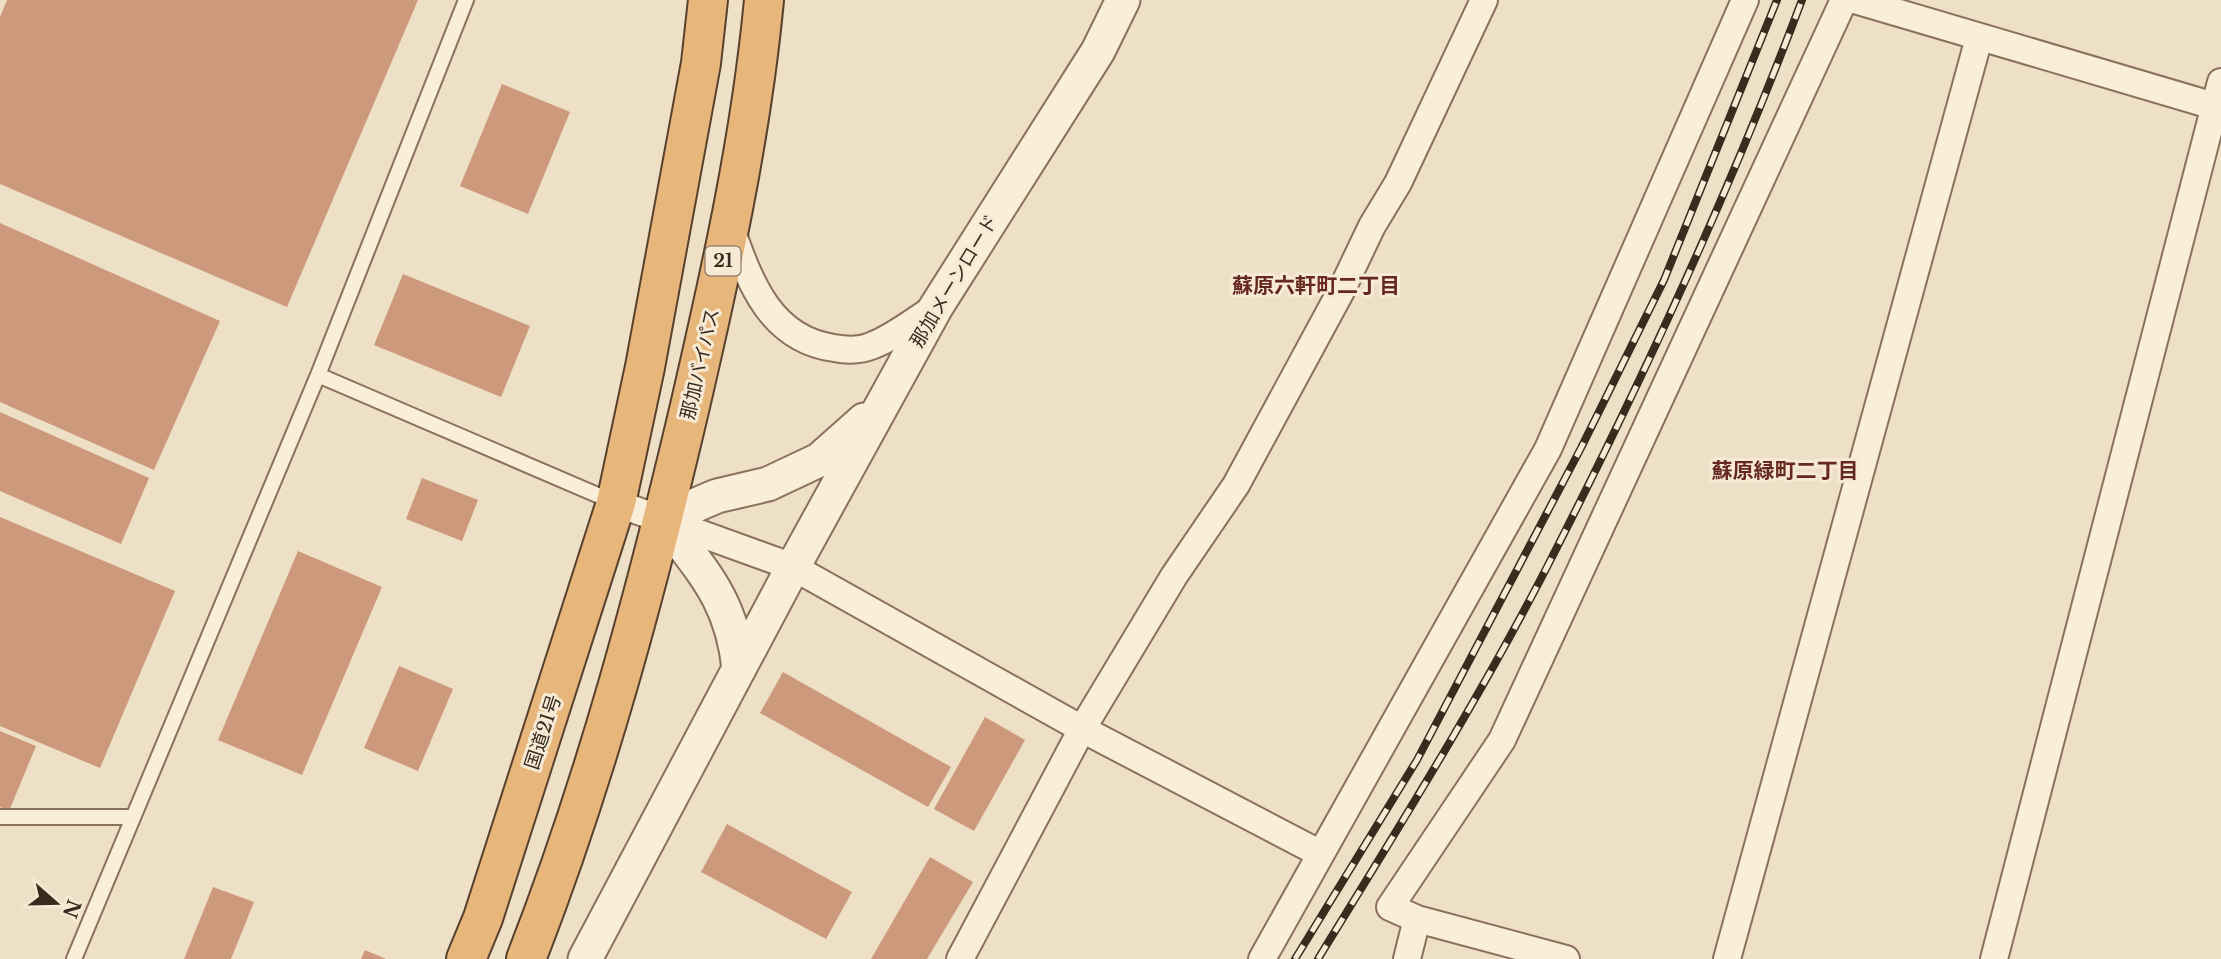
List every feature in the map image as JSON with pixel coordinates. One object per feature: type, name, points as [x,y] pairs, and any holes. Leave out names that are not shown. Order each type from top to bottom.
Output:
[{"type":"highway","points":[[616,503],[645,367],[688,129],[708,0]]},
{"type":"highway","name":"那加バイパス","points":[[663,519],[731,229],[764,0]]},
{"type":"highway","name":"国道21号","points":[[466,959],[483,918],[616,503]]},
{"type":"highway","name":"21","points":[[526,959],[614,702],[663,519]]},
{"type":"street","name":"那加メーンロード","points":[[585,959],[793,567],[936,307],[1098,51],[1123,0]]},
{"type":"street","points":[[960,959],[1082,729],[1174,576],[1236,485],[1341,291],[1372,226],[1398,183],[1484,0]]},
{"type":"street","points":[[1262,959],[1548,449],[1745,0]]},
{"type":"street","points":[[1566,959],[1417,919],[1390,907],[1502,740],[1844,0]]},
{"type":"street","points":[[1855,0],[1979,38],[2219,99],[1994,959]]},
{"type":"street","points":[[1727,959],[1979,38]]},
{"type":"street","points":[[731,229],[752,287],[769,312],[788,331],[821,346],[847,350],[870,347],[936,307]]},
{"type":"street","points":[[663,519],[717,496],[768,484],[819,460],[864,420],[896,380]]},
{"type":"street","points":[[616,503],[793,567],[1082,729],[1321,854]]},
{"type":"street","points":[[663,519],[726,607],[735,634],[739,669]]},
{"type":"street","points":[[1407,959],[1417,919]]},
{"type":"lane","points":[[74,959],[318,375],[466,0]]},
{"type":"lane","points":[[318,375],[616,503]]},
{"type":"lane","points":[[0,817],[132,817]]},
{"type":"building","points":[[7,0],[418,0],[287,307],[0,184],[0,17]]},
{"type":"building","points":[[502,84],[570,112],[528,214],[460,186]]},
{"type":"building","points":[[0,223],[220,321],[154,470],[0,402]]},
{"type":"building","points":[[403,274],[530,326],[501,397],[374,345]]},
{"type":"building","points":[[0,412],[149,478],[121,544],[0,491]]},
{"type":"building","points":[[422,478],[478,500],[462,541],[406,519]]},
{"type":"building","points":[[0,517],[175,591],[100,768],[0,726]]},
{"type":"building","points":[[298,551],[382,587],[302,775],[218,740]]},
{"type":"building","points":[[399,666],[453,689],[418,771],[364,748]]},
{"type":"building","points":[[783,672],[951,767],[928,807],[760,713]]},
{"type":"building","points":[[985,717],[1025,740],[974,831],[934,809]]},
{"type":"building","points":[[0,731],[36,746],[9,811],[0,807]]},
{"type":"building","points":[[727,824],[852,892],[826,939],[701,872]]},
{"type":"building","points":[[930,857],[973,882],[927,959],[871,959]]},
{"type":"building","points":[[213,887],[254,902],[231,959],[184,959]]},
{"type":"building","points":[[365,950],[386,959],[361,959]]},
{"type":"railway","points":[[1295,959],[1417,760],[1581,448],[1664,280],[1777,0]]},
{"type":"railway","points":[[1318,959],[1465,716],[1521,617],[1582,498],[1650,358],[1714,216],[1802,0]]},
{"type":"district","name":"蘇原六軒町二丁目","points":[[1316,286]]},
{"type":"district","name":"蘇原緑町二丁目","points":[[1785,471]]}]
